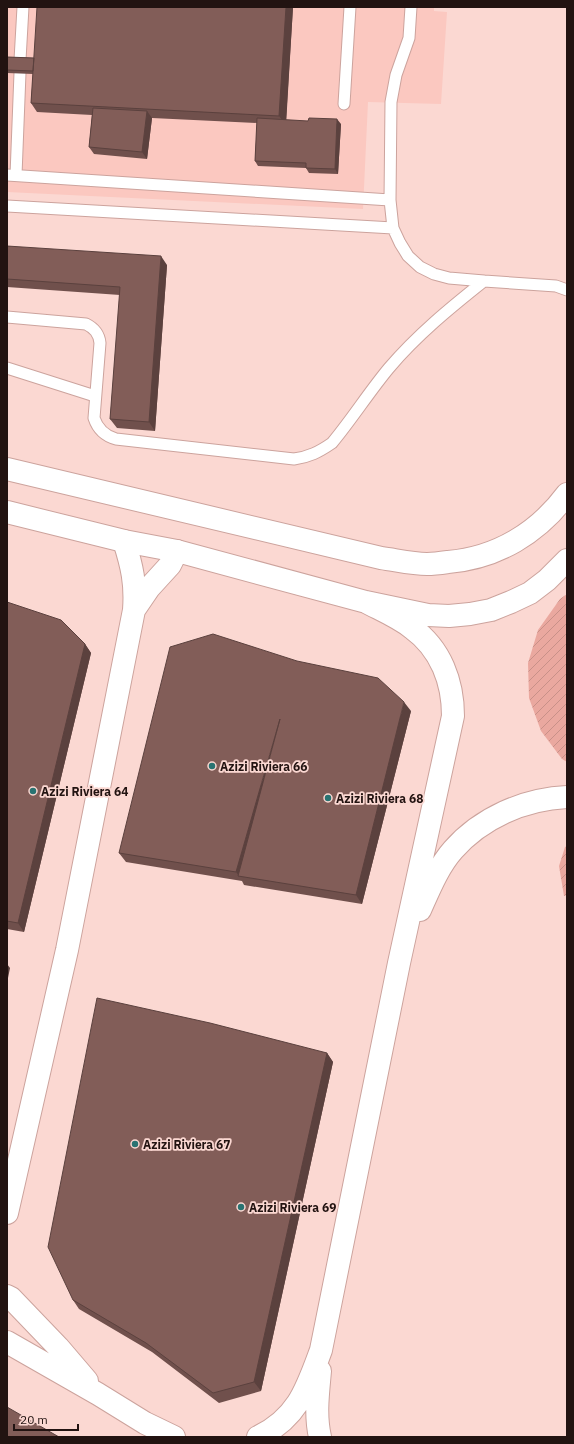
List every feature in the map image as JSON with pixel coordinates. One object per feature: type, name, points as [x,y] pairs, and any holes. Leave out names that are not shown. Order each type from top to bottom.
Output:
[{"type":"street","points":[[7,469],[381,558],[428,564],[473,558],[494,552],[512,544],[545,520],[567,494]]},
{"type":"street","points":[[7,512],[124,541],[177,551],[366,602],[428,615],[449,616],[470,614],[491,610],[505,605],[530,593],[547,580],[567,560]]},
{"type":"street","points":[[7,1213],[67,950],[134,610],[135,591],[133,572],[124,541]]},
{"type":"street","points":[[134,610],[149,588],[170,565],[176,556],[177,551]]},
{"type":"street","points":[[320,1437],[317,1427],[317,1411],[321,1350],[399,963],[453,716],[453,700],[445,669],[426,639],[412,628],[366,602]]},
{"type":"street","points":[[399,963],[427,894],[439,870],[452,851],[469,834],[484,824],[519,806],[537,801],[567,797]]},
{"type":"street","points":[[8,1294],[58,1347],[98,1394]]},
{"type":"street","points":[[7,1342],[98,1394],[145,1423],[174,1437]]},
{"type":"street","points":[[258,1437],[265,1434],[291,1414],[308,1385],[321,1350]]},
{"type":"lane","points":[[20,60],[23,7]]},
{"type":"lane","points":[[344,104],[350,7]]},
{"type":"lane","points":[[411,7],[409,38],[396,75],[391,102],[390,200],[393,228],[400,243],[408,256],[420,267],[434,274],[449,278],[556,286],[567,290]]},
{"type":"lane","points":[[20,73],[11,175],[390,200]]},
{"type":"lane","points":[[7,206],[393,228]]},
{"type":"lane","points":[[7,317],[86,324],[92,327],[99,337],[100,343],[94,418],[97,426],[109,437],[116,440],[294,459],[307,457],[320,452],[332,443],[389,368],[415,339],[448,309],[484,281]]},
{"type":"lane","points":[[556,286],[567,282]]},
{"type":"lane","points":[[7,368],[95,396]]},
{"type":"shaded area","points":[[7,7],[434,7],[434,11],[447,12],[441,104],[368,102],[363,209],[7,192]]},
{"type":"shaded area","points":[[567,594],[567,762],[562,759],[541,731],[529,698],[528,663],[538,630],[560,599]]},
{"type":"shaded area","points":[[567,846],[567,895],[564,896],[559,866],[565,847]]},
{"type":"building","points":[[37,7],[286,7],[279,116],[31,103]]},
{"type":"building","points":[[7,57],[34,58],[33,71],[7,70]]},
{"type":"building","points":[[93,108],[147,111],[142,152],[89,147]]},
{"type":"building","points":[[257,118],[308,121],[309,118],[337,119],[335,169],[306,168],[306,163],[255,161]]},
{"type":"building","points":[[7,246],[161,256],[149,422],[110,419],[120,287],[7,279]]},
{"type":"building","name":"Azizi Riviera 64","points":[[7,602],[61,620],[85,644],[18,923],[7,921]]},
{"type":"building","points":[[213,634],[297,661],[378,678],[404,702],[356,895],[238,876],[280,719],[236,872],[119,853],[170,647]]},
{"type":"building","points":[[97,998],[210,1023],[327,1053],[254,1382],[213,1393],[146,1343],[73,1300],[48,1247]]},
{"type":"building","points":[[7,1407],[59,1437],[7,1437]]},
{"type":"place","name":"Azizi Riviera 66","points":[[212,766]]},
{"type":"place","name":"Azizi Riviera 64","points":[[33,791]]},
{"type":"place","name":"Azizi Riviera 68","points":[[328,798]]},
{"type":"place","name":"Azizi Riviera 67","points":[[135,1144]]},
{"type":"place","name":"Azizi Riviera 69","points":[[241,1207]]}]
